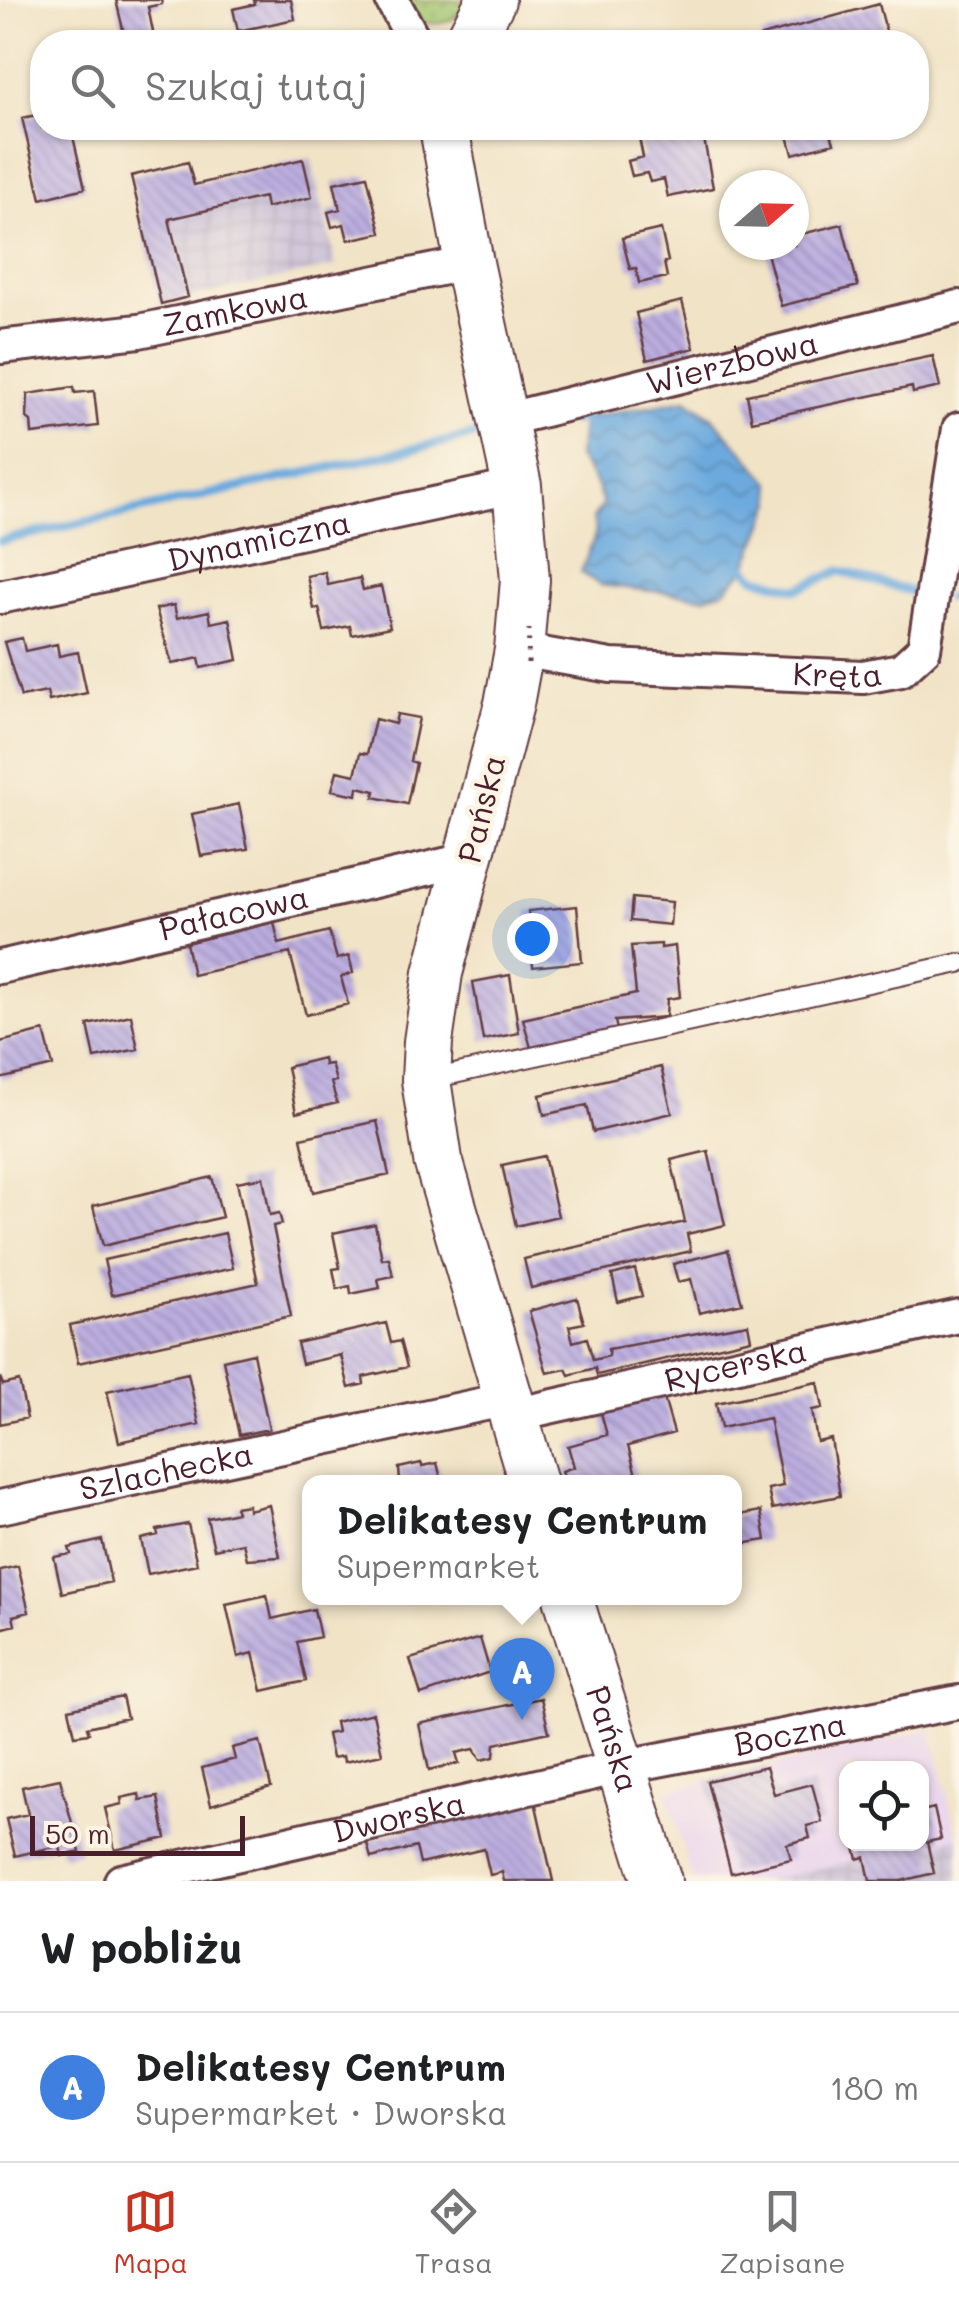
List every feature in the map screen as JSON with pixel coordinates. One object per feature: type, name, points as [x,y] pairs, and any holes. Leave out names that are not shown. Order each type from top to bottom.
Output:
[{"type":"street","points":[[392,0],[408,30]]},
{"type":"street","points":[[475,30],[491,0]]},
{"type":"street","name":"Pańska","points":[[446,140],[517,486],[525,580],[525,647],[438,973],[426,1080],[438,1160],[530,1475]]},
{"type":"street","name":"Zamkowa","points":[[0,347],[139,331],[469,263]]},
{"type":"street","name":"Wierzbowa","points":[[504,420],[959,307]]},
{"type":"street","name":"Kręta","points":[[525,647],[611,666],[863,677],[902,670],[924,649],[959,429]]},
{"type":"street","name":"Dynamiczna","points":[[0,597],[517,486]]},
{"type":"street","name":"Pałacowa","points":[[0,968],[470,859]]},
{"type":"street","name":"Rycerska","points":[[510,1407],[959,1316]]},
{"type":"street","name":"Szlachecka","points":[[0,1507],[510,1407]]},
{"type":"street","name":"Pańska","points":[[570,1605],[656,1881]]},
{"type":"street","name":"Boczna","points":[[621,1767],[959,1702]]},
{"type":"street","name":"Dworska","points":[[121,1881],[621,1767]]},
{"type":"lane","points":[[426,1080],[959,963]]},
{"type":"shaded area","points":[[311,158],[336,266],[160,304],[137,199]]},
{"type":"shaded area","points":[[931,1729],[958,1839],[929,1845],[929,1761],[839,1761],[839,1851],[902,1851],[763,1881],[693,1881],[666,1791]]},
{"type":"shaded area","points":[[959,1838],[959,1881],[763,1881],[900,1851],[929,1851],[929,1845]]},
{"type":"green space","points":[[406,0],[472,0],[455,18],[435,24],[418,22]]},
{"type":"water","points":[[687,399],[711,416],[771,483],[773,502],[745,569],[724,591],[705,597],[600,585],[581,572],[596,533],[593,519],[603,504],[597,486],[578,457],[583,418]]},
{"type":"building","points":[[116,0],[161,0],[162,4],[148,7],[153,30],[123,30]]},
{"type":"building","points":[[254,0],[291,0],[295,19],[238,30],[233,9],[255,4]]},
{"type":"building","points":[[879,4],[886,30],[783,30]]},
{"type":"building","points":[[30,116],[30,140],[74,140],[85,188],[41,199],[22,118]]},
{"type":"building","points":[[639,140],[704,140],[713,188],[668,197],[664,179],[650,182],[647,173],[632,176],[628,161],[643,157]]},
{"type":"building","points":[[789,140],[834,143],[793,154]]},
{"type":"building","points":[[303,159],[312,197],[266,208],[264,197],[169,219],[188,297],[161,304],[131,176],[188,162],[194,185]]},
{"type":"building","points":[[367,176],[381,233],[348,240],[344,224],[332,227],[328,212],[340,209],[334,183]]},
{"type":"building","points":[[842,224],[858,286],[781,306],[769,260],[809,260],[809,232]]},
{"type":"building","points":[[661,229],[667,277],[639,283],[636,268],[630,269],[622,238]]},
{"type":"building","points":[[682,301],[694,348],[647,360],[636,313]]},
{"type":"building","points":[[933,356],[940,387],[913,393],[912,387],[752,421],[747,395]]},
{"type":"building","points":[[74,387],[75,393],[94,391],[98,426],[32,434],[27,418],[28,394]]},
{"type":"building","points":[[325,572],[328,585],[360,578],[363,590],[381,586],[390,627],[352,635],[350,626],[324,631],[319,608],[314,609],[307,576]]},
{"type":"building","points":[[174,605],[177,618],[209,611],[211,623],[230,619],[238,660],[201,668],[199,658],[172,664],[156,609]]},
{"type":"building","points":[[22,638],[25,651],[57,644],[59,656],[78,652],[87,693],[49,701],[47,692],[21,697],[4,642]]},
{"type":"building","points":[[397,714],[419,718],[410,761],[416,763],[407,804],[374,797],[375,791],[358,787],[357,795],[332,790],[337,771],[355,775],[360,753],[367,754],[375,719],[395,724]]},
{"type":"building","points":[[239,804],[248,849],[201,856],[192,814]]},
{"type":"building","points":[[632,898],[672,902],[670,925],[630,921]]},
{"type":"building","points":[[577,906],[582,962],[533,967],[528,911]]},
{"type":"building","points":[[274,922],[279,944],[329,931],[337,959],[349,956],[353,973],[341,977],[348,1004],[306,1015],[290,953],[193,975],[186,943]]},
{"type":"building","points":[[661,944],[661,948],[675,946],[680,997],[667,999],[666,1017],[615,1021],[618,1034],[533,1055],[523,1019],[636,994],[631,946]]},
{"type":"building","points":[[510,975],[519,1033],[483,1040],[473,982]]},
{"type":"building","points":[[131,1015],[138,1049],[95,1058],[88,1025]]},
{"type":"building","points":[[44,1031],[53,1066],[0,1079],[0,1042]]},
{"type":"building","points":[[323,1058],[324,1065],[331,1064],[337,1103],[296,1113],[287,1067]]},
{"type":"building","points":[[661,1067],[672,1113],[593,1132],[587,1105],[544,1115],[540,1095]]},
{"type":"building","points":[[377,1121],[389,1175],[313,1192],[301,1138]]},
{"type":"building","points":[[708,1151],[725,1225],[687,1234],[691,1251],[531,1288],[524,1259],[685,1222],[671,1160]]},
{"type":"building","points":[[544,1156],[558,1216],[516,1226],[502,1165]]},
{"type":"building","points":[[212,1177],[222,1217],[103,1246],[93,1206]]},
{"type":"building","points":[[263,1177],[270,1215],[279,1213],[282,1224],[273,1226],[291,1316],[78,1363],[70,1325],[258,1283],[237,1182]]},
{"type":"building","points":[[375,1224],[382,1259],[389,1258],[393,1276],[378,1279],[380,1288],[351,1294],[350,1286],[337,1289],[333,1269],[340,1268],[333,1233]]},
{"type":"building","points":[[225,1233],[233,1268],[112,1295],[104,1260]]},
{"type":"building","points":[[728,1250],[742,1303],[699,1313],[691,1279],[678,1282],[673,1264]]},
{"type":"building","points":[[635,1269],[642,1296],[618,1302],[612,1275]]},
{"type":"building","points":[[577,1298],[584,1323],[569,1326],[573,1342],[587,1338],[593,1360],[609,1356],[608,1349],[748,1324],[751,1339],[597,1375],[595,1368],[569,1375],[566,1369],[547,1373],[529,1311]]},
{"type":"building","points":[[386,1323],[391,1343],[400,1341],[407,1367],[363,1377],[364,1384],[349,1388],[341,1355],[302,1364],[297,1343]]},
{"type":"building","points":[[253,1353],[269,1429],[239,1435],[223,1360]]},
{"type":"building","points":[[188,1373],[199,1424],[119,1442],[107,1391]]},
{"type":"building","points":[[0,1377],[3,1385],[19,1381],[27,1418],[0,1424]]},
{"type":"building","points":[[818,1382],[823,1408],[812,1410],[817,1442],[831,1439],[840,1496],[772,1509],[768,1489],[783,1486],[769,1418],[721,1428],[716,1403]]},
{"type":"building","points":[[661,1388],[674,1433],[628,1446],[636,1475],[563,1475],[562,1471],[574,1467],[568,1446],[607,1435],[599,1406]]},
{"type":"building","points":[[437,1463],[440,1475],[400,1475],[399,1468]]},
{"type":"building","points":[[248,1505],[248,1510],[269,1505],[280,1557],[247,1559],[243,1543],[214,1549],[207,1518],[237,1512],[235,1507]]},
{"type":"building","points":[[761,1511],[766,1540],[742,1544],[742,1515]]},
{"type":"building","points":[[188,1524],[197,1564],[148,1574],[141,1539],[158,1535],[157,1530]]},
{"type":"building","points":[[102,1540],[111,1582],[62,1593],[54,1557],[71,1554],[69,1548]]},
{"type":"building","points":[[18,1566],[29,1612],[13,1616],[15,1625],[0,1629],[0,1570]]},
{"type":"building","points":[[267,1595],[272,1619],[314,1609],[320,1637],[297,1642],[306,1681],[262,1691],[253,1653],[238,1657],[226,1604]]},
{"type":"building","points":[[480,1638],[490,1672],[421,1695],[410,1659]]},
{"type":"building","points":[[122,1697],[127,1718],[87,1727],[89,1733],[75,1735],[69,1709]]},
{"type":"building","points":[[541,1698],[549,1732],[495,1744],[494,1757],[481,1760],[474,1749],[456,1753],[459,1763],[429,1770],[419,1724]]},
{"type":"building","points":[[373,1713],[382,1754],[344,1762],[343,1756],[332,1758],[327,1734],[337,1732],[335,1722]]},
{"type":"building","points":[[260,1741],[271,1787],[211,1805],[202,1768],[235,1759],[232,1748]]},
{"type":"building","points":[[766,1767],[774,1794],[812,1784],[822,1822],[807,1826],[810,1838],[787,1844],[791,1859],[731,1873],[707,1781]]},
{"type":"building","points":[[60,1779],[80,1852],[62,1856],[59,1841],[52,1842],[53,1847],[15,1856],[6,1819],[28,1814],[22,1787]]},
{"type":"building","points":[[139,1794],[140,1800],[158,1797],[166,1838],[115,1850],[105,1808],[122,1804],[121,1798]]},
{"type":"building","points":[[535,1801],[553,1881],[504,1881],[502,1872],[490,1875],[484,1849],[420,1864],[416,1847],[371,1858],[366,1840]]},
{"type":"building","points":[[934,1808],[941,1839],[929,1842],[929,1809]]},
{"type":"building","points":[[856,1851],[929,1851],[934,1873],[901,1881],[870,1881],[865,1857],[858,1859]]},
{"type":"waterway","points":[[572,421],[583,418],[586,424]]},
{"type":"waterway","points":[[0,541],[475,435]]},
{"type":"waterway","points":[[739,561],[754,577],[797,589],[840,571],[916,593]]},
{"type":"waterway","points":[[948,598],[959,600]]},
{"type":"place","name":"Delikatesy Centrum","points":[[522,1720]]}]
